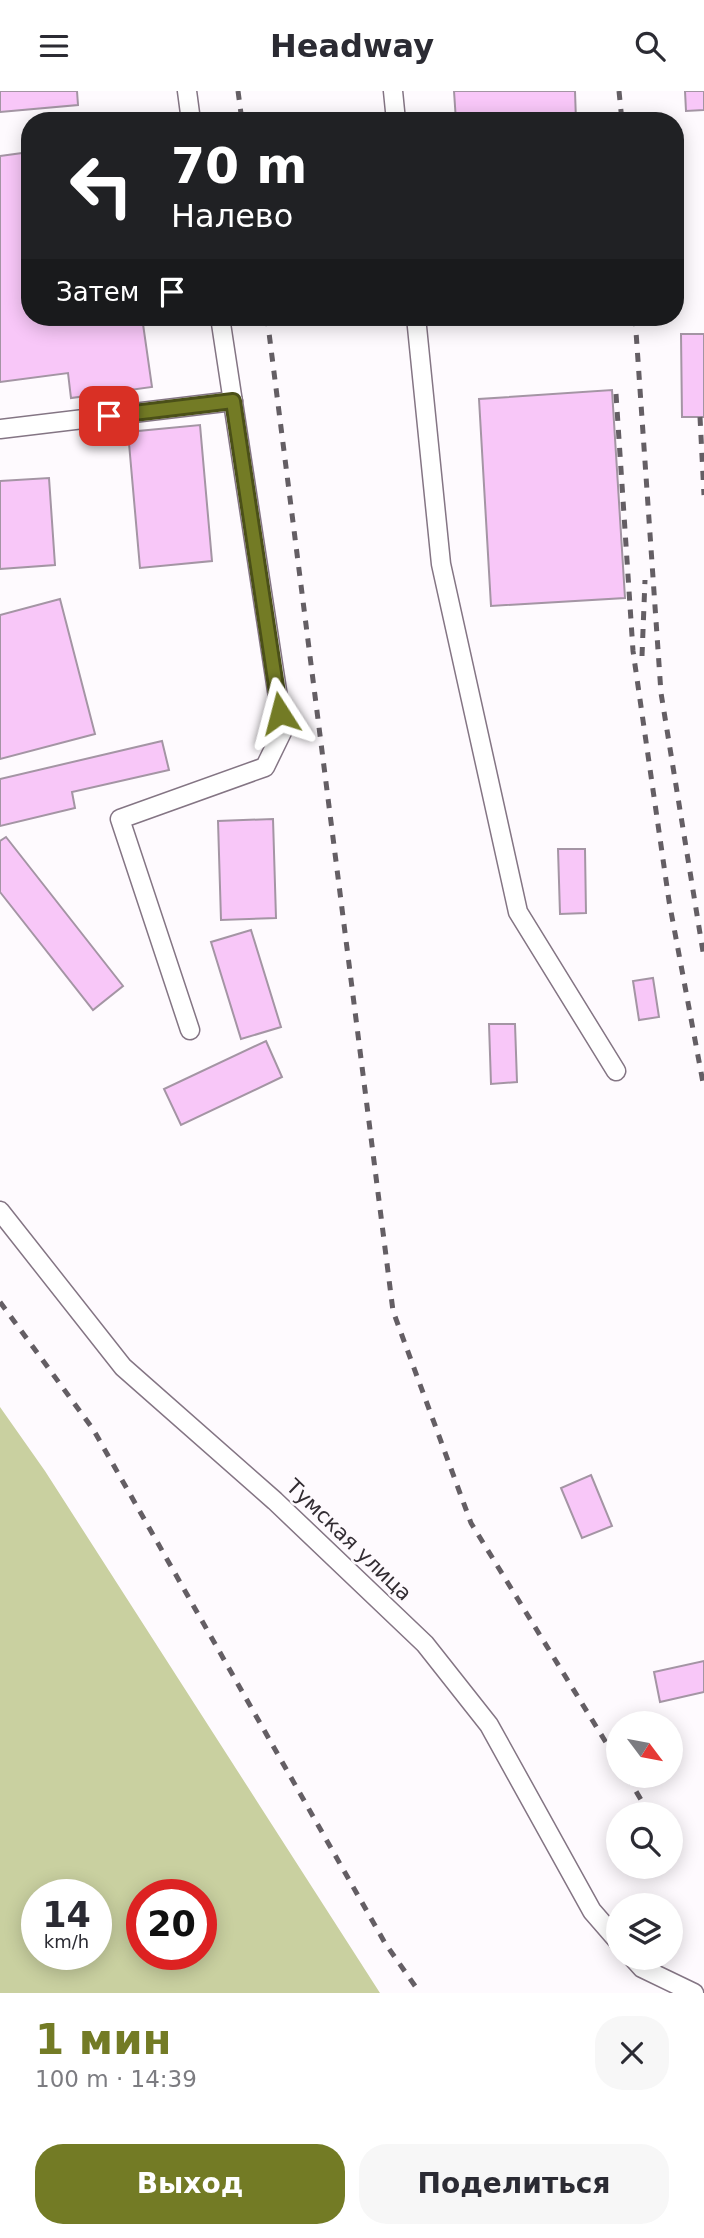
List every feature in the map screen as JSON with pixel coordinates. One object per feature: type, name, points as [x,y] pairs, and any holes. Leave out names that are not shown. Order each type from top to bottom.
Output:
[{"type":"lane","points":[[187,91],[190,112]]},
{"type":"lane","points":[[393,91],[395,112]]},
{"type":"lane","points":[[190,1030],[120,819],[265,767],[283,730],[221,326]]},
{"type":"lane","points":[[417,326],[441,564],[518,912],[616,1071]]},
{"type":"lane","points":[[0,429],[233,401]]},
{"type":"lane","name":"Тумская улица","points":[[0,1211],[123,1367],[275,1501],[425,1644],[489,1725],[592,1911],[606,1927]]},
{"type":"lane","points":[[646,1970],[694,1993]]},
{"type":"green space","points":[[0,1407],[45,1471],[380,1993],[0,1993]]},
{"type":"building","points":[[0,91],[77,91],[78,105],[0,112]]},
{"type":"building","points":[[454,91],[575,91],[576,112],[455,112]]},
{"type":"building","points":[[685,91],[704,91],[704,110],[686,111]]},
{"type":"building","points":[[21,153],[21,326],[143,326],[152,387],[71,398],[68,373],[0,382],[0,156]]},
{"type":"building","points":[[681,334],[704,334],[704,417],[682,417]]},
{"type":"building","points":[[612,390],[625,598],[491,606],[479,399]]},
{"type":"building","points":[[200,425],[212,561],[140,568],[128,432]]},
{"type":"building","points":[[49,478],[55,565],[0,569],[0,481]]},
{"type":"building","points":[[60,599],[95,734],[0,759],[0,615]]},
{"type":"building","points":[[162,741],[169,770],[72,792],[75,808],[0,826],[0,779]]},
{"type":"building","points":[[273,819],[276,918],[221,920],[218,821]]},
{"type":"building","points":[[6,837],[123,986],[93,1010],[0,892],[0,841]]},
{"type":"building","points":[[558,849],[585,849],[586,913],[560,914]]},
{"type":"building","points":[[251,930],[281,1027],[241,1039],[211,942]]},
{"type":"building","points":[[653,978],[659,1017],[639,1020],[633,981]]},
{"type":"building","points":[[489,1024],[515,1024],[517,1082],[491,1084]]},
{"type":"building","points":[[266,1041],[282,1077],[181,1125],[164,1089]]},
{"type":"building","points":[[591,1475],[612,1526],[582,1538],[561,1488]]},
{"type":"building","points":[[704,1661],[704,1692],[660,1702],[654,1672]]},
{"type":"railway","points":[[238,91],[241,112]]},
{"type":"railway","points":[[619,91],[621,112]]},
{"type":"railway","points":[[268,326],[393,1311],[471,1523],[606,1742]]},
{"type":"railway","points":[[636,326],[661,693],[704,958]]},
{"type":"railway","points":[[616,394],[633,651],[669,901],[704,1088]]},
{"type":"railway","points":[[700,417],[704,495]]},
{"type":"railway","points":[[642,656],[645,580]]},
{"type":"railway","points":[[0,1302],[93,1429],[385,1943],[420,1993]]},
{"type":"railway","points":[[635,1789],[642,1802]]},
{"type":"route","points":[[109,416],[233,401],[280,713]]}]
